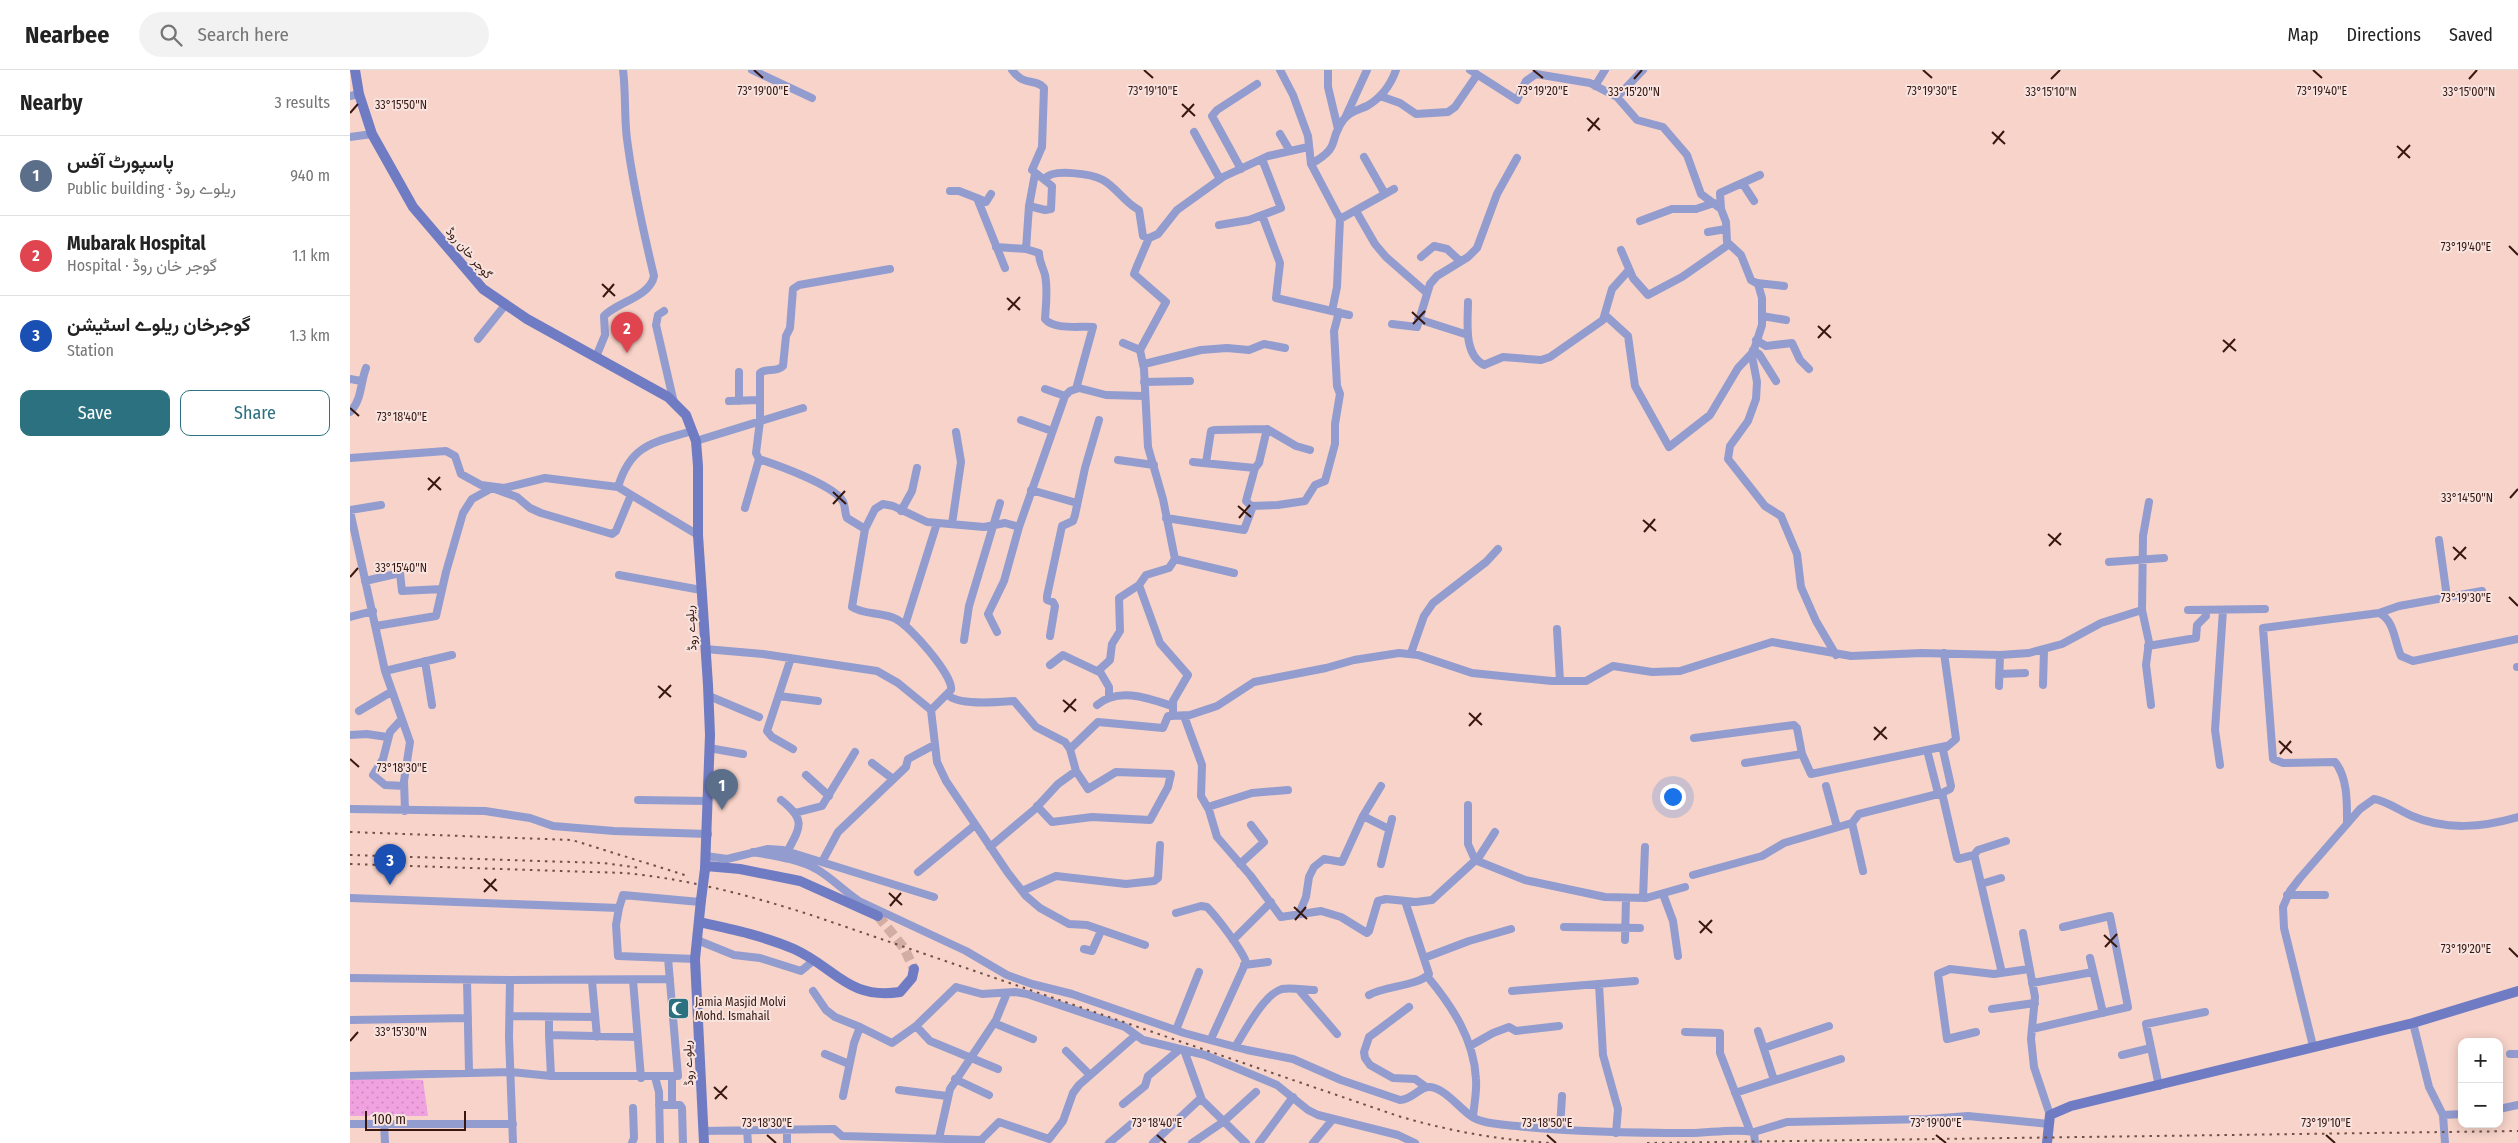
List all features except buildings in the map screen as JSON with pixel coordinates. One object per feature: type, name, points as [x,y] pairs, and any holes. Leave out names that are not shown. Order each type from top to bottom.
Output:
[{"type":"main road","name":"گوجر خان روڈ","points":[[355,70],[354,95],[372,134],[413,207],[483,289],[527,319],[671,400]]},
{"type":"main road","name":"ریلوے روڈ","points":[[671,400],[686,415],[694,436],[701,590],[709,696],[708,834],[695,959],[704,1143]]},
{"type":"main road","points":[[706,864],[800,881],[878,916]]},
{"type":"main road","points":[[698,922],[753,934],[795,950],[860,991],[877,994],[900,992],[912,978],[914,969]]},
{"type":"main road","points":[[2047,1143],[2049,1120],[2102,1098],[2159,1086],[2313,1046],[2413,1023],[2518,990]]},
{"type":"street","points":[[596,357],[606,336],[604,316],[644,291],[651,284],[654,276],[636,205],[626,137],[626,98],[623,70]]},
{"type":"street","points":[[752,70],[812,98]]},
{"type":"street","points":[[1012,70],[1021,80],[1040,84],[1044,88],[1043,135],[1041,149],[1032,167],[1035,174],[1029,206],[1026,248]]},
{"type":"street","points":[[1267,429],[1246,501],[1252,506],[1278,506],[1305,501],[1312,488],[1326,479],[1335,444],[1340,394],[1334,334],[1340,219],[1311,164],[1308,136],[1296,103],[1280,70]]},
{"type":"street","points":[[1328,70],[1328,87],[1338,129]]},
{"type":"street","points":[[1311,164],[1330,152],[1338,129],[1346,118],[1367,70]]},
{"type":"street","points":[[1346,118],[1380,96],[1392,81],[1396,70]]},
{"type":"street","points":[[1595,86],[1605,70]]},
{"type":"street","points":[[1617,97],[1643,70]]},
{"type":"street","points":[[1380,96],[1400,103],[1416,114],[1448,112],[1456,107],[1473,73],[1517,100],[1521,96],[1526,80],[1536,74],[1569,78],[1595,86],[1617,97],[1637,120],[1659,125],[1666,130],[1686,155],[1701,194],[1721,209]]},
{"type":"street","points":[[1241,169],[1212,116],[1217,110],[1257,84]]},
{"type":"street","points":[[1194,132],[1220,179]]},
{"type":"street","points":[[350,137],[372,134]]},
{"type":"street","points":[[1280,134],[1290,151]]},
{"type":"street","points":[[1045,180],[1049,174],[1060,172],[1105,181],[1124,197],[1129,205],[1139,210],[1143,236],[1149,238],[1158,234],[1165,222],[1182,206],[1220,179],[1262,159],[1308,146]]},
{"type":"street","points":[[1364,157],[1385,194]]},
{"type":"street","points":[[1392,324],[1417,327],[1430,284],[1437,276],[1477,248],[1497,194],[1517,158]]},
{"type":"street","points":[[1219,225],[1249,220],[1281,208],[1262,159]]},
{"type":"street","points":[[1029,206],[1045,210],[1051,209],[1052,188],[1045,180],[1035,174]]},
{"type":"street","points":[[1760,174],[1743,184],[1720,193],[1721,209],[1726,222],[1728,245],[1741,255],[1751,280],[1757,283],[1784,286]]},
{"type":"street","points":[[1743,184],[1754,201]]},
{"type":"street","points":[[1340,219],[1394,190]]},
{"type":"street","points":[[950,191],[959,191],[986,202],[991,194]]},
{"type":"street","points":[[978,198],[1005,268]]},
{"type":"street","points":[[1640,221],[1672,209],[1696,209],[1714,204]]},
{"type":"street","points":[[1356,211],[1375,244],[1386,257],[1427,293]]},
{"type":"street","points":[[1262,215],[1280,263],[1276,298],[1349,315]]},
{"type":"street","points":[[1708,232],[1726,229]]},
{"type":"street","points":[[1099,672],[1110,660],[1112,644],[1120,631],[1119,598],[1139,585],[1148,574],[1169,568],[1174,559],[1154,466],[1148,447],[1144,396],[1144,364],[1140,350],[1166,302],[1134,274],[1149,238]]},
{"type":"street","points":[[1622,250],[1629,270],[1642,291],[1648,295],[1682,277],[1728,245]]},
{"type":"street","points":[[1421,257],[1434,246],[1447,249],[1460,261]]},
{"type":"street","points":[[996,247],[1026,248],[1039,252],[1039,264],[1045,274],[1046,321],[1068,327],[1092,327],[1076,389]]},
{"type":"street","points":[[745,508],[759,459],[756,453],[760,421],[760,373],[764,370],[778,370],[784,364],[793,289],[799,285],[890,269]]},
{"type":"street","points":[[1468,302],[1468,335],[1474,356],[1484,365],[1507,357],[1541,360],[1563,349],[1603,320],[1612,290],[1629,270]]},
{"type":"street","points":[[1757,283],[1762,298],[1762,325],[1753,351],[1756,398],[1743,429],[1730,446],[1728,459],[1765,506],[1781,516],[1796,554],[1801,587],[1816,622],[1836,655]]},
{"type":"street","points":[[478,338],[506,304]]},
{"type":"street","points":[[664,311],[658,315],[656,325],[671,400]]},
{"type":"street","points":[[1605,315],[1628,336],[1635,386],[1669,447],[1710,415],[1738,368],[1753,351]]},
{"type":"street","points":[[1762,316],[1786,320]]},
{"type":"street","points":[[1418,319],[1468,335]]},
{"type":"street","points":[[1756,340],[1766,346],[1792,343],[1800,360],[1809,369]]},
{"type":"street","points":[[1123,343],[1140,350]]},
{"type":"street","points":[[1144,364],[1201,350],[1227,348],[1249,350],[1264,344],[1286,348]]},
{"type":"street","points":[[1753,351],[1759,354],[1776,382]]},
{"type":"street","points":[[350,412],[360,400],[361,381],[366,368]]},
{"type":"street","points":[[739,372],[739,401]]},
{"type":"street","points":[[350,379],[361,381]]},
{"type":"street","points":[[1144,382],[1190,380]]},
{"type":"street","points":[[1045,389],[1065,396]]},
{"type":"street","points":[[997,632],[988,614],[1004,581],[1031,490],[1065,396],[1070,391],[1076,389],[1106,395],[1144,396]]},
{"type":"street","points":[[729,401],[759,400]]},
{"type":"street","points":[[618,487],[623,469],[634,454],[662,440],[694,436],[760,421],[803,408]]},
{"type":"street","points":[[1021,420],[1052,431]]},
{"type":"street","points":[[1050,636],[1054,606],[1047,596],[1057,545],[1062,526],[1073,520],[1099,420]]},
{"type":"street","points":[[1206,463],[1212,430],[1267,429],[1296,446],[1310,450]]},
{"type":"street","points":[[952,524],[961,462],[956,432]]},
{"type":"street","points":[[350,458],[449,451],[454,456],[460,473],[465,478],[517,497],[530,508],[541,513],[612,534],[616,530],[631,495]]},
{"type":"street","points":[[759,459],[795,471],[839,496],[844,503],[847,518],[865,529]]},
{"type":"street","points":[[1118,460],[1154,466]]},
{"type":"street","points":[[1193,462],[1255,468]]},
{"type":"street","points":[[901,511],[912,491],[917,468]]},
{"type":"street","points":[[376,626],[434,618],[438,614],[442,589],[463,514],[472,499],[492,488],[523,485],[545,478],[618,487],[698,535]]},
{"type":"street","points":[[1031,490],[1077,503]]},
{"type":"street","points":[[2149,502],[2142,558],[2142,610],[2148,646],[2146,659],[2147,682],[2151,705]]},
{"type":"street","points":[[964,640],[969,606],[1000,503]]},
{"type":"street","points":[[931,710],[948,695],[952,685],[948,675],[905,626],[884,614],[852,607],[865,529],[879,505],[888,504],[927,522],[984,527],[1005,523],[1019,527]]},
{"type":"street","points":[[381,505],[350,512],[385,672],[410,742],[404,786],[405,811]]},
{"type":"street","points":[[1166,518],[1244,530],[1252,506]]},
{"type":"street","points":[[905,626],[937,523]]},
{"type":"street","points":[[2439,540],[2447,597]]},
{"type":"street","points":[[1411,653],[1424,616],[1432,603],[1486,562],[1498,550]]},
{"type":"street","points":[[2109,562],[2142,558],[2164,558]]},
{"type":"street","points":[[1174,559],[1234,573]]},
{"type":"street","points":[[365,581],[400,573],[402,591],[442,589]]},
{"type":"street","points":[[619,575],[701,590]]},
{"type":"street","points":[[1139,585],[1160,643],[1188,675],[1174,698],[1172,706],[1173,716]]},
{"type":"street","points":[[2347,823],[2345,790],[2341,772],[2334,762],[2283,763],[2273,759],[2263,628],[2379,613],[2399,606],[2482,591]]},
{"type":"street","points":[[2188,610],[2265,609]]},
{"type":"street","points":[[1070,748],[1098,722],[1163,728],[1168,716],[1184,716],[1223,703],[1254,682],[1326,668],[1354,660],[1411,653],[1472,674],[1560,681],[1589,680],[1613,666],[1652,672],[1680,671],[1772,642],[1836,655],[1884,656],[1944,653],[2000,655],[2044,650],[2062,644],[2100,623],[2142,610]]},
{"type":"street","points":[[2148,646],[2196,638],[2197,625],[2206,616],[2206,610]]},
{"type":"street","points":[[2220,765],[2215,730],[2223,610]]},
{"type":"street","points":[[350,617],[373,611]]},
{"type":"street","points":[[2379,613],[2386,617],[2391,624],[2401,656],[2408,661],[2419,661],[2518,639]]},
{"type":"street","points":[[1557,628],[1560,681]]},
{"type":"street","points":[[705,649],[791,658],[877,671],[898,683],[931,710],[936,762],[946,781],[1022,891],[1040,908],[1068,924],[1083,924],[1145,945]]},
{"type":"street","points":[[2043,685],[2044,650]]},
{"type":"street","points":[[1694,738],[1794,725],[1797,728],[1802,754],[1811,774],[1946,746],[1956,739],[1944,653]]},
{"type":"street","points":[[385,672],[452,655]]},
{"type":"street","points":[[1050,665],[1063,655],[1099,672],[1109,687],[1109,697]]},
{"type":"street","points":[[1999,686],[2000,655]]},
{"type":"street","points":[[791,658],[767,733],[794,749]]},
{"type":"street","points":[[425,662],[432,705]]},
{"type":"street","points":[[2000,674],[2025,673]]},
{"type":"street","points":[[359,711],[391,692]]},
{"type":"street","points":[[948,695],[952,700],[964,702],[1014,701],[1029,721],[1059,737],[1070,748],[1076,771],[1088,789],[1116,772],[1171,774],[1168,787],[1150,820],[1092,817],[1052,822],[1037,806]]},
{"type":"street","points":[[709,696],[759,717]]},
{"type":"street","points":[[778,696],[818,701]]},
{"type":"street","points":[[1097,705],[1109,697],[1126,696],[1148,698],[1172,706]]},
{"type":"street","points":[[1184,716],[1202,766],[1202,796],[1208,807],[1217,837],[1271,902],[1281,917],[1314,910],[1341,917],[1367,932],[1370,931],[1378,901],[1386,899],[1405,901],[1432,900],[1475,860],[1485,849],[1495,832]]},
{"type":"street","points":[[401,720],[391,729],[387,737],[383,759],[373,776],[385,785],[404,786]]},
{"type":"street","points":[[350,735],[366,734],[387,737]]},
{"type":"street","points":[[822,862],[838,832],[906,767],[908,759],[934,745]]},
{"type":"street","points":[[1693,875],[1762,856],[1784,843],[1852,823],[1859,814],[1940,793],[1951,786],[1943,750],[1946,746]]},
{"type":"street","points":[[709,748],[743,754]]},
{"type":"street","points":[[1927,750],[1956,858],[1974,855],[1978,850],[2006,841]]},
{"type":"street","points":[[795,813],[820,807],[829,796],[855,752]]},
{"type":"street","points":[[1745,763],[1802,754]]},
{"type":"street","points":[[872,763],[893,779]]},
{"type":"street","points":[[990,847],[1037,806],[1058,784],[1076,771]]},
{"type":"street","points":[[806,775],[829,796]]},
{"type":"street","points":[[1300,914],[1311,872],[1324,859],[1342,862],[1363,816],[1381,786]]},
{"type":"street","points":[[1826,786],[1837,827]]},
{"type":"street","points":[[1208,807],[1252,793],[1288,790]]},
{"type":"street","points":[[2313,1046],[2282,914],[2287,895],[2347,823],[2366,802],[2374,799],[2422,820],[2446,826],[2478,825],[2518,817]]},
{"type":"street","points":[[638,800],[708,801]]},
{"type":"street","points":[[781,800],[795,813],[799,821],[799,831],[787,852]]},
{"type":"street","points":[[1468,805],[1468,844],[1475,860],[1526,880],[1626,899],[1663,894],[1685,887]]},
{"type":"street","points":[[350,809],[485,811],[530,818],[553,826],[614,831],[708,834]]},
{"type":"street","points":[[1363,816],[1389,829]]},
{"type":"street","points":[[1381,864],[1392,819]]},
{"type":"street","points":[[1852,823],[1863,871]]},
{"type":"street","points":[[918,872],[976,825]]},
{"type":"street","points":[[1240,864],[1264,842],[1251,825]]},
{"type":"street","points":[[1022,891],[1056,876],[1126,884],[1154,882],[1158,878],[1160,845]]},
{"type":"street","points":[[1643,898],[1645,847]]},
{"type":"street","points":[[706,864],[768,849],[787,852],[822,862],[934,897]]},
{"type":"street","points":[[754,852],[809,866],[834,881],[859,901],[966,951],[1007,975],[1032,984],[1130,1013],[1176,1030],[1235,1047],[1301,1062],[1341,1080],[1400,1100],[1406,1100],[1426,1088]]},
{"type":"street","points":[[1974,855],[2002,973]]},
{"type":"street","points":[[1981,884],[2001,878]]},
{"type":"street","points":[[1663,894],[1673,921],[1678,956]]},
{"type":"street","points":[[695,959],[618,956],[616,925],[623,895],[701,901]]},
{"type":"street","points":[[2287,895],[2325,895]]},
{"type":"street","points":[[350,898],[619,908]]},
{"type":"street","points":[[1625,940],[1626,899]]},
{"type":"street","points":[[1405,901],[1429,974],[1427,976],[1455,1013],[1470,1046],[1477,1080],[1473,1118]]},
{"type":"street","points":[[1233,940],[1271,902]]},
{"type":"street","points":[[1176,913],[1201,906],[1207,907],[1242,952],[1244,965],[1211,1039]]},
{"type":"street","points":[[2032,1029],[2128,1007],[2110,916],[2063,927]]},
{"type":"street","points":[[1564,928],[1640,928]]},
{"type":"street","points":[[1424,958],[1464,942],[1511,929]]},
{"type":"street","points":[[1084,949],[1092,950],[1095,948],[1101,931]]},
{"type":"street","points":[[1409,1006],[1369,1037],[1365,1047],[1364,1058],[1370,1065],[1393,1078],[1415,1079],[1426,1088],[1439,1090],[1473,1118],[1526,1127],[1616,1133],[1752,1131],[1787,1122],[1927,1119],[1968,1116],[2049,1120],[2034,1067],[2031,1044],[2035,1003],[2024,933]]},
{"type":"street","points":[[696,940],[734,955],[760,958],[801,971],[813,961]]},
{"type":"street","points":[[350,1076],[511,1072],[551,1076],[641,1078],[678,1076],[668,958]]},
{"type":"street","points":[[2090,958],[2103,1013]]},
{"type":"street","points":[[1244,965],[1268,962]]},
{"type":"street","points":[[1976,1032],[1947,1038],[1938,974],[1957,968],[1994,974],[2030,968]]},
{"type":"street","points":[[1176,1030],[1199,972]]},
{"type":"street","points":[[2032,983],[2093,972]]},
{"type":"street","points":[[1369,995],[1427,976]]},
{"type":"street","points":[[350,978],[592,981],[670,979]]},
{"type":"street","points":[[466,980],[469,1072]]},
{"type":"street","points":[[510,980],[513,1143]]},
{"type":"street","points":[[633,980],[641,1078]]},
{"type":"street","points":[[1512,991],[1635,980]]},
{"type":"street","points":[[592,981],[597,1037]]},
{"type":"street","points":[[1599,984],[1603,1055],[1618,1109],[1616,1133]]},
{"type":"street","points":[[814,991],[826,1010],[835,1017],[860,1026],[892,1043],[916,1026],[956,987],[982,994],[1027,994],[1125,1027],[1143,1040],[1205,1055],[1277,1085],[1308,1110],[1333,1120],[1398,1135],[1415,1143]]},
{"type":"street","points":[[1235,1047],[1267,999],[1284,989],[1314,990]]},
{"type":"street","points":[[1299,990],[1337,1034]]},
{"type":"street","points":[[938,1138],[947,1096],[955,1079],[994,1023],[1007,993]]},
{"type":"street","points":[[1992,1009],[2035,1003]]},
{"type":"street","points":[[2159,1086],[2146,1024],[2205,1012]]},
{"type":"street","points":[[510,1016],[549,1018],[595,1017]]},
{"type":"street","points":[[350,1020],[468,1018]]},
{"type":"street","points":[[549,1018],[548,1035],[551,1076]]},
{"type":"street","points":[[994,1023],[1033,1039]]},
{"type":"street","points":[[2413,1023],[2429,1087],[2443,1115],[2445,1143]]},
{"type":"street","points":[[843,1096],[849,1064],[860,1026]]},
{"type":"street","points":[[916,1026],[930,1042],[998,1069]]},
{"type":"street","points":[[1470,1046],[1493,1032],[1509,1027],[1516,1030],[1560,1026]]},
{"type":"street","points":[[1764,1048],[1829,1026]]},
{"type":"street","points":[[1758,1031],[1774,1080]]},
{"type":"street","points":[[1685,1032],[1720,1033],[1720,1053],[1752,1131],[1755,1143]]},
{"type":"street","points":[[548,1035],[637,1036]]},
{"type":"street","points":[[703,1131],[834,1129],[842,1136],[938,1138],[981,1142],[1000,1122],[1049,1139],[1063,1121],[1073,1093],[1090,1075],[1136,1035]]},
{"type":"street","points":[[2122,1055],[2151,1048]]},
{"type":"street","points":[[1182,1050],[1201,1098],[1246,1143]]},
{"type":"street","points":[[1123,1104],[1144,1086],[1148,1076],[1182,1050]]},
{"type":"street","points":[[1066,1051],[1090,1075]]},
{"type":"street","points":[[825,1054],[849,1064]]},
{"type":"street","points":[[1735,1093],[1841,1059]]},
{"type":"street","points":[[655,1077],[659,1092],[660,1143]]},
{"type":"street","points":[[672,1077],[672,1104]]},
{"type":"street","points":[[955,1079],[989,1095]]},
{"type":"street","points":[[899,1090],[947,1096]]},
{"type":"street","points":[[1192,1143],[1223,1122],[1256,1092]]},
{"type":"street","points":[[1560,1129],[1562,1096]]},
{"type":"street","points":[[1259,1143],[1293,1097]]},
{"type":"street","points":[[1153,1143],[1201,1098]]},
{"type":"street","points":[[659,1105],[680,1105],[682,1108],[683,1143]]},
{"type":"street","points":[[2503,1109],[2518,1105]]},
{"type":"street","points":[[632,1108],[634,1138],[632,1143]]},
{"type":"street","points":[[2443,1115],[2458,1114]]},
{"type":"street","points":[[1109,1143],[1136,1120]]},
{"type":"street","points":[[1313,1143],[1333,1120]]},
{"type":"street","points":[[384,1123],[385,1143]]},
{"type":"street","points":[[350,1124],[513,1124]]},
{"type":"street","points":[[747,1130],[748,1143]]},
{"type":"street","points":[[786,1130],[787,1143]]},
{"type":"shaded area","points":[[350,1077],[423,1080],[428,1116],[350,1116]]},
{"type":"tunnel","points":[[878,916],[904,948],[914,969]]},
{"type":"railway","points":[[350,832],[572,840],[688,876]]},
{"type":"railway","points":[[350,855],[603,863],[641,868]]},
{"type":"railway","points":[[350,864],[624,873],[672,879],[720,889],[814,916],[1398,1116],[1474,1134],[1552,1143]]},
{"type":"railway","points":[[1647,1143],[2518,1131]]},
{"type":"place","name":"Mubarak Hospital","points":[[627,353]]},
{"type":"place","name":"پاسپورٹ آفس","points":[[722,810]]},
{"type":"place","name":"گوجرخان ریلوے اسٹیشن","points":[[390,885]]},
{"type":"place","name":"Jamia Masjid Molvi Mohd. Ismahail","points":[[679,1009]]}]
